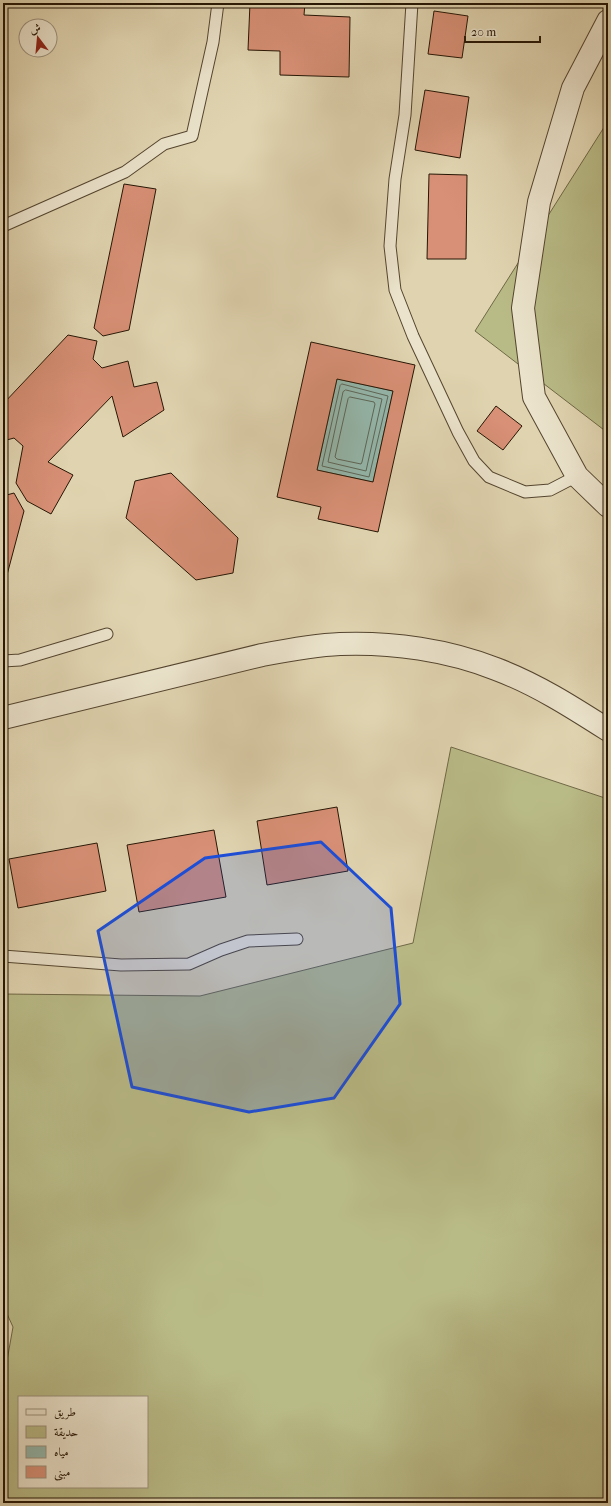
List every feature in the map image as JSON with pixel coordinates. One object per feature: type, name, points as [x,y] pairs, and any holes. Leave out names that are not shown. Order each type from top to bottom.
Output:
[{"type":"street","points":[[608,21],[572,88],[539,202],[522,308],[534,397],[577,476],[608,506]]},
{"type":"street","points":[[3,718],[262,655],[301,648],[340,644],[380,645],[419,649],[458,657],[495,668],[531,684],[608,730]]},
{"type":"lane","points":[[3,226],[125,172],[164,144],[192,136],[213,42],[218,3]]},
{"type":"lane","points":[[412,3],[405,115],[394,179],[390,246],[395,290],[413,336],[458,432],[474,461],[484,472],[489,477],[525,492],[550,490],[577,476]]},
{"type":"lane","points":[[3,661],[20,660],[107,634]]},
{"type":"lane","points":[[3,956],[121,965],[189,964],[221,950],[248,942],[298,940]]},
{"type":"highlighted area","points":[[321,842],[391,908],[400,1004],[334,1098],[249,1112],[132,1087],[98,931],[205,858]]},
{"type":"green space","points":[[608,121],[608,433],[475,331]]},
{"type":"green space","points":[[451,747],[608,799],[608,1503],[3,1503],[3,1383],[13,1327],[3,1305],[3,994],[200,996],[413,943]]},
{"type":"water","points":[[337,379],[393,391],[373,482],[317,470]]},
{"type":"building","points":[[250,3],[305,3],[304,15],[350,17],[349,77],[280,75],[280,51],[248,50]]},
{"type":"building","points":[[434,11],[468,16],[462,58],[428,54]]},
{"type":"building","points":[[425,90],[469,97],[460,158],[415,150]]},
{"type":"building","points":[[429,174],[467,175],[466,259],[427,259]]},
{"type":"building","points":[[124,184],[156,189],[129,330],[103,336],[94,328]]},
{"type":"building","points":[[68,335],[97,341],[93,359],[102,368],[128,361],[134,387],[157,382],[164,410],[123,437],[112,396],[48,462],[73,475],[51,514],[27,501],[16,483],[23,446],[14,438],[3,441],[3,404]]},
{"type":"building","points":[[311,342],[415,365],[378,532],[318,519],[321,507],[277,497]],"holes":[[[337,379],[393,391],[373,482],[317,470]]]},
{"type":"building","points":[[496,406],[522,426],[503,450],[477,431]]},
{"type":"building","points":[[171,473],[238,538],[233,573],[196,580],[126,518],[135,481]]},
{"type":"building","points":[[14,493],[24,511],[3,590],[3,496]]},
{"type":"building","points":[[337,807],[348,871],[267,885],[257,821]]},
{"type":"building","points":[[214,830],[226,897],[139,912],[127,845]]},
{"type":"building","points":[[97,843],[106,891],[18,908],[9,859]]}]
